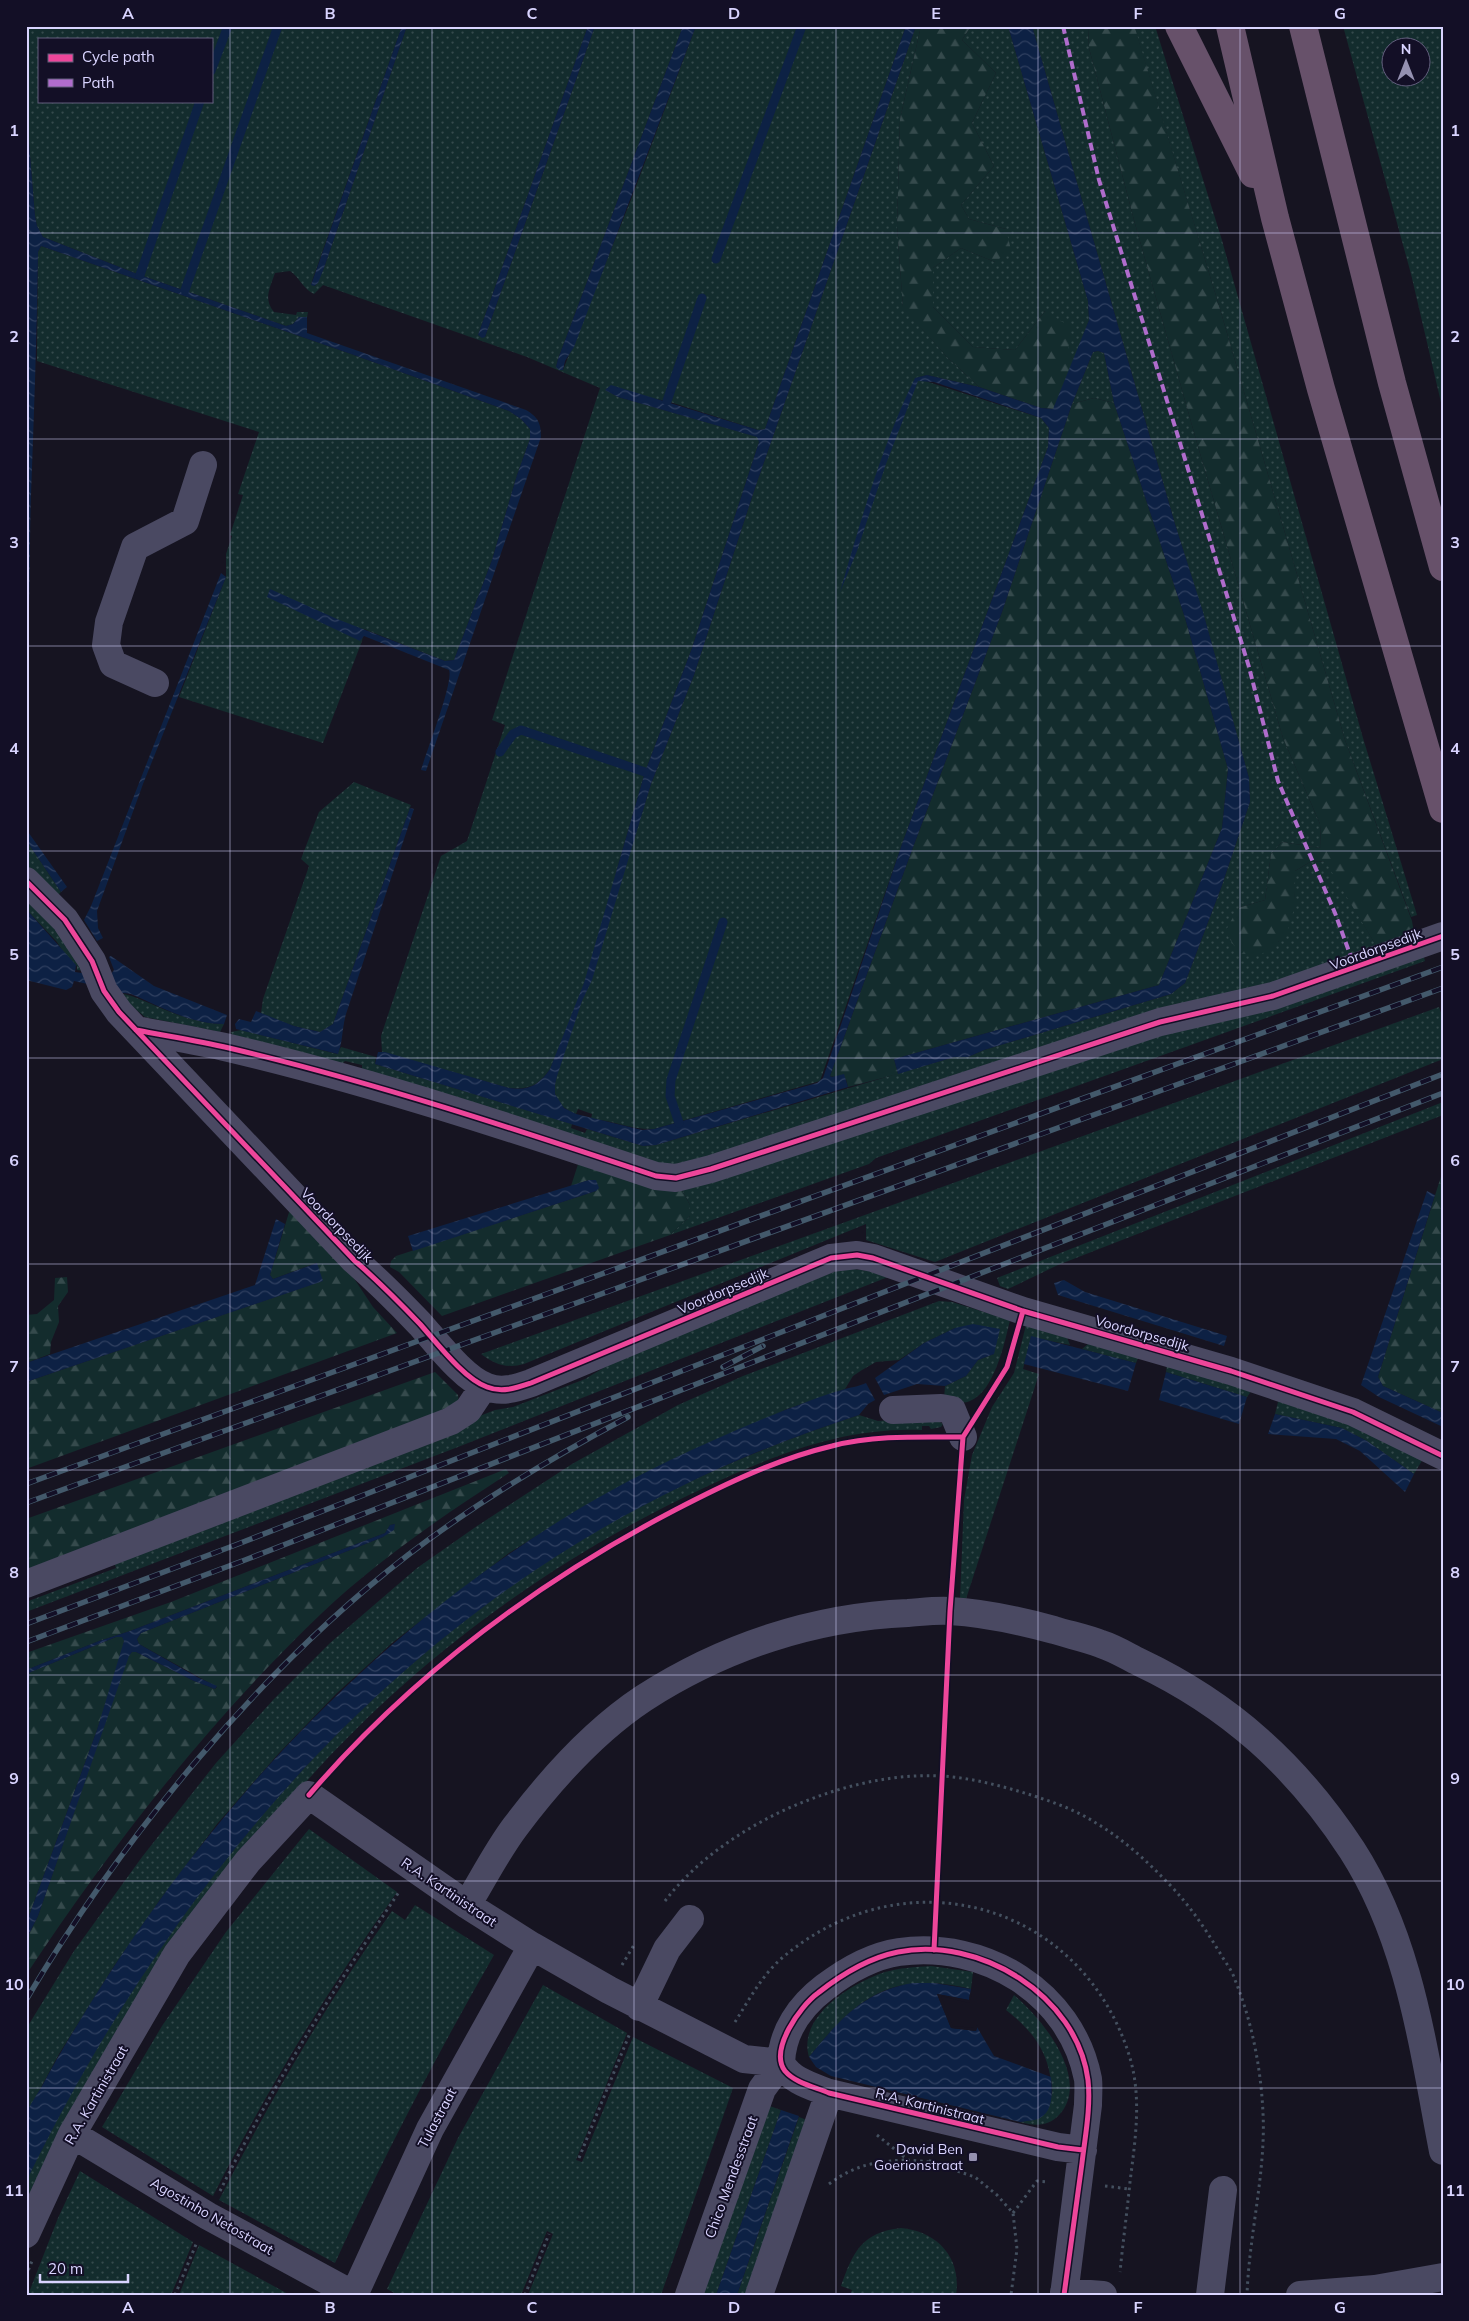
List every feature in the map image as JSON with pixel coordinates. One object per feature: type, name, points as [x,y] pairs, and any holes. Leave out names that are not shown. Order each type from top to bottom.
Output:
[{"type":"highway","points":[[1179,26],[1275,218]]},
{"type":"highway","points":[[1230,26],[1275,218],[1368,555],[1443,809]]},
{"type":"highway","points":[[1302,26],[1392,384],[1443,567]]},
{"type":"street","points":[[155,684],[113,664],[106,645],[109,622],[135,547],[184,521],[203,465]]},
{"type":"street","name":"Voordorpsedijk","points":[[26,881],[65,920],[92,961],[100,981],[119,1012],[354,1260],[376,1279],[466,1373],[484,1386],[500,1390],[513,1389],[531,1383],[830,1258],[857,1255],[873,1258],[1023,1311],[1222,1368],[1334,1405],[1353,1412],[1443,1456]]},
{"type":"street","name":"Voordorpsedijk","points":[[136,1030],[228,1048],[300,1066],[512,1128],[656,1176],[676,1178],[711,1169],[1160,1022],[1273,996],[1443,936]]},
{"type":"street","points":[[26,1584],[451,1420],[468,1410],[484,1386]]},
{"type":"street","points":[[893,1410],[941,1408],[952,1410],[962,1437]]},
{"type":"street","points":[[467,1905],[513,1829],[552,1781],[586,1746],[642,1700],[695,1668],[758,1640],[827,1622],[888,1614],[950,1611],[1025,1622],[1102,1644],[1179,1680],[1236,1720],[1283,1763],[1313,1796],[1365,1872],[1392,1932],[1410,1985],[1443,2151]]},
{"type":"street","name":"R.A. Kartinistraat","points":[[26,2234],[72,2134],[177,1954],[248,1861],[309,1795],[467,1905],[532,1946],[639,2007],[744,2059],[781,2063],[786,2072],[799,2081],[829,2093],[1049,2145],[1083,2150]]},
{"type":"street","points":[[639,2007],[667,1949],[690,1919]]},
{"type":"street","name":"Tulastraat","points":[[354,2295],[430,2129],[532,1946]]},
{"type":"street","points":[[781,2063],[782,2048],[797,2015],[813,1996],[844,1973],[898,1952],[934,1950],[976,1956],[1011,1972],[1038,1993],[1062,2019],[1079,2050],[1088,2080],[1088,2105],[1083,2150],[1064,2294],[1111,2285]]},
{"type":"street","name":"Chico Mendesstraat","points":[[689,2295],[762,2089],[781,2063]]},
{"type":"street","points":[[759,2295],[829,2093]]},
{"type":"street","name":"Agostinho Netostraat","points":[[72,2134],[208,2216],[354,2295]]},
{"type":"street","points":[[1210,2295],[1224,2190]]},
{"type":"street","points":[[1300,2295],[1375,2289],[1443,2277]]},
{"type":"path","points":[[942,1766],[942,1786]]},
{"type":"path","points":[[659,1908],[692,1869],[751,1827],[788,1808],[820,1795],[852,1786],[900,1777],[942,1776],[1000,1785],[1055,1802],[1094,1821],[1148,1862],[1193,1910],[1235,1978],[1257,2062],[1263,2114],[1261,2162],[1248,2263],[1247,2295]]},
{"type":"path","points":[[175,2295],[208,2216],[242,2147],[308,2031],[415,1869]]},
{"type":"path","points":[[934,1950],[936,1892]]},
{"type":"path","points":[[718,2046],[758,1984],[780,1959],[831,1925],[861,1911],[896,1904],[936,1902],[973,1907],[1008,1919],[1048,1940],[1094,1984],[1116,2020],[1130,2060],[1137,2108],[1111,2285]]},
{"type":"path","points":[[609,1990],[638,1940]]},
{"type":"path","points":[[579,2158],[639,2007]]},
{"type":"path","points":[[869,2133],[877,2135],[908,2160]]},
{"type":"path","points":[[930,2162],[934,2148]]},
{"type":"path","points":[[827,2185],[843,2174],[877,2161],[908,2160],[930,2162],[975,2177],[997,2195],[1013,2213],[1017,2249],[1011,2295]]},
{"type":"path","points":[[525,2295],[549,2234]]},
{"type":"green space","points":[[26,26],[402,26],[311,284],[315,286],[324,268],[407,26],[588,26],[478,335],[485,337],[595,26],[683,26],[558,359],[556,367],[563,370],[632,197],[696,26],[906,26],[765,429],[758,430],[667,401],[605,390],[618,397],[758,437],[759,442],[692,648],[645,772],[617,869],[589,984],[651,784],[694,675],[755,488],[916,26],[921,26],[900,119],[897,226],[903,307],[947,357],[979,387],[927,375],[916,378],[1041,418],[1049,428],[1048,447],[902,844],[820,1081],[654,1129],[638,1128],[591,1119],[592,1114],[578,1109],[576,1114],[560,1103],[556,1097],[555,1085],[561,1061],[582,1000],[579,999],[550,1069],[542,1079],[528,1087],[509,1088],[382,1052],[381,1036],[441,856],[467,841],[505,725],[492,720],[600,388],[527,357],[323,285],[314,294],[290,271],[275,273],[268,293],[269,303],[274,312],[296,315],[297,312],[308,312],[307,317],[299,317],[293,324],[286,326],[140,275],[43,237],[37,226],[26,106]]},
{"type":"green space","points":[[921,26],[971,26],[962,40],[996,73],[972,123],[994,166],[961,205],[969,219],[1006,229],[1011,250],[995,262],[961,248],[933,268],[933,307],[973,347],[1015,350],[1045,311],[1071,327],[1068,353],[1074,360],[1054,409],[1041,408],[979,387],[947,357],[903,308],[897,226],[900,119]]},
{"type":"green space","points":[[971,26],[1008,26],[1088,301],[1089,320],[1074,360],[1068,354],[1045,311],[1015,350],[973,347],[933,307],[933,268],[961,248],[995,262],[1006,229],[969,219],[961,205],[994,166],[972,123],[996,73],[962,40]]},
{"type":"green space","points":[[1032,26],[1088,26],[1089,48],[1134,220],[1197,443],[1283,738],[1320,824],[1321,848],[1282,842],[1271,854],[1265,900],[1238,908],[1278,942],[1284,934],[1291,917],[1295,871],[1310,862],[1326,861],[1380,952],[671,1169],[362,1069],[362,1065],[345,1061],[342,1064],[232,1036],[231,1032],[241,1030],[337,1054],[341,1047],[376,1057],[375,1064],[572,1124],[571,1128],[585,1133],[587,1129],[643,1146],[656,1145],[954,1057],[968,1057],[984,1050],[1171,994],[1185,983],[1221,888],[1250,802],[1249,778],[1203,613],[1175,524]]},
{"type":"green space","points":[[1088,26],[1134,26],[1135,28],[1220,309],[1345,740],[1412,921],[1414,933],[1380,952],[1325,861],[1310,862],[1295,871],[1295,899],[1292,919],[1284,935],[1271,948],[1258,956],[1239,953],[1225,932],[1238,908],[1265,900],[1271,854],[1282,842],[1321,848],[1320,824],[1283,738],[1197,443],[1134,220],[1089,48]]},
{"type":"green space","points":[[1134,26],[1155,26],[1221,237],[1363,738],[1417,915],[1411,917],[1345,740],[1220,309]]},
{"type":"green space","points":[[1343,26],[1443,26],[1443,411],[1411,274]]},
{"type":"green space","points":[[41,246],[351,354],[509,411],[521,419],[530,429],[530,439],[517,475],[492,560],[454,660],[445,661],[364,629],[362,641],[323,743],[179,697],[226,577],[226,554],[243,495],[238,494],[259,432],[37,361],[38,252]]},
{"type":"green space","points":[[1093,352],[1104,353],[1114,403],[1094,398],[1072,404]]},
{"type":"green space","points":[[1094,398],[1114,403],[1185,618],[1228,769],[1222,828],[1159,985],[894,1059],[898,1074],[848,1087],[846,1079],[830,1076],[912,850],[1002,612],[1072,404]]},
{"type":"green space","points":[[354,782],[411,805],[333,1024],[320,1032],[294,1026],[261,1013],[263,999],[309,866],[301,859],[319,812]]},
{"type":"green space","points":[[26,840],[61,892],[59,894],[53,895],[26,866]]},
{"type":"green space","points":[[26,897],[66,940],[85,971],[77,970],[77,966],[67,958],[57,942],[26,909]]},
{"type":"green space","points":[[1423,954],[1425,961],[876,1158],[869,1164],[670,1235],[690,1216],[690,1205],[679,1185]]},
{"type":"green space","points":[[116,993],[133,996],[195,1020],[224,1024],[220,1032],[145,1017]]},
{"type":"green space","points":[[1439,1007],[1443,1018],[1443,1059],[935,1262],[866,1240],[866,1224],[524,1364],[501,1365],[481,1354]]},
{"type":"green space","points":[[1443,1102],[1443,1115],[1058,1265],[1008,1289],[1000,1286],[997,1278]]},
{"type":"green space","points":[[580,1158],[679,1185],[690,1205],[690,1216],[670,1235],[442,1316],[399,1272],[390,1267],[391,1261],[396,1256],[596,1191],[589,1180],[571,1186]]},
{"type":"green space","points":[[1443,1170],[1443,1413],[1383,1386],[1378,1377]]},
{"type":"green space","points":[[290,1209],[349,1271],[373,1307],[397,1333],[26,1469],[26,1382],[322,1281],[316,1263],[273,1279],[270,1275]]},
{"type":"green space","points":[[853,1269],[869,1271],[888,1277],[458,1447],[26,1612],[26,1602],[116,1568],[113,1559],[495,1410],[513,1407],[585,1379],[620,1358],[836,1271]]},
{"type":"green space","points":[[67,1277],[68,1292],[58,1306],[59,1322],[51,1342],[50,1354],[26,1363],[26,1315],[37,1314],[54,1300],[55,1278]]},
{"type":"green space","points":[[939,1301],[952,1302],[1010,1320],[1005,1341],[992,1377],[986,1388],[978,1396],[964,1403],[944,1399],[945,1386],[966,1376],[978,1360],[994,1354],[955,1328],[924,1343],[899,1360],[876,1362],[853,1376],[845,1389],[787,1409],[583,1507],[509,1553],[392,1643],[337,1693],[279,1753],[217,1824],[159,1901],[112,1969],[59,2054],[26,2115],[26,2029],[74,1951],[142,1857],[216,1763],[273,1700],[330,1643],[417,1568],[572,1464],[678,1405],[743,1376]]},
{"type":"green space","points":[[1026,1325],[1066,1335],[1070,1345],[1031,1337],[1023,1369],[1039,1374],[966,1599],[960,1599],[964,1500],[972,1455],[992,1407],[1014,1373]]},
{"type":"green space","points":[[1094,1339],[1139,1356],[1136,1363],[1082,1349]]},
{"type":"green space","points":[[1167,1365],[1252,1390],[1247,1397],[1166,1372]]},
{"type":"green space","points":[[435,1372],[458,1395],[459,1404],[26,1578],[26,1519]]},
{"type":"green space","points":[[1276,1397],[1348,1418],[1423,1459],[1414,1474],[1367,1441],[1342,1428],[1275,1414],[1278,1402]]},
{"type":"green space","points":[[859,1415],[878,1421],[932,1417],[943,1424],[941,1427],[931,1429],[929,1426],[922,1426],[922,1430],[893,1430],[865,1433],[838,1438],[785,1453],[734,1474],[648,1516],[589,1549],[532,1585],[424,1667],[373,1713],[326,1760],[273,1821],[26,2209],[25,2190],[27,2179],[58,2117],[107,2031],[161,1947],[221,1866],[285,1789],[355,1716],[429,1649],[508,1588],[592,1533],[681,1486],[725,1466],[791,1439]]},
{"type":"green space","points":[[506,1469],[509,1473],[436,1522],[343,1593],[280,1654],[201,1741],[164,1786],[93,1879],[26,1975],[26,1940],[38,1916],[128,1656],[132,1652],[136,1652],[194,1681],[215,1689],[217,1687],[139,1644],[137,1639],[141,1633],[383,1537],[395,1524],[390,1525],[385,1533],[26,1670],[26,1653],[171,1602]]},
{"type":"green space","points":[[116,1637],[124,1639],[123,1650],[97,1730],[26,1924],[26,1674]]},
{"type":"green space","points":[[309,1829],[397,1892],[299,2041],[255,2117],[213,2196],[102,2127],[162,2026],[226,1932]]},
{"type":"green space","points":[[415,1905],[494,1955],[451,2031],[411,2108],[335,2263],[219,2200],[300,2052],[368,1946],[392,1911],[405,1920]]},
{"type":"green space","points":[[931,1966],[973,1972],[971,1989],[943,1984],[919,1983],[897,1986],[878,1993],[860,2004],[843,2018],[809,2057],[807,2042],[811,2028],[819,2015],[843,1993],[885,1972]]},
{"type":"green space","points":[[543,1985],[627,2033],[576,2160],[582,2162],[633,2037],[733,2088],[661,2295],[528,2295],[553,2234],[547,2231],[521,2295],[398,2295],[387,2289],[458,2138]]},
{"type":"green space","points":[[1014,1995],[1025,2005],[1049,2034],[1067,2068],[1070,2085],[1068,2101],[1059,2115],[1046,2124],[1036,2125],[1020,2122],[1040,2118],[1050,2100],[1052,2089],[1048,2065],[1040,2046],[1028,2030],[1006,2010]]},
{"type":"green space","points":[[764,2104],[781,2110],[716,2295],[697,2295]]},
{"type":"green space","points":[[799,2117],[812,2122],[751,2295],[737,2295]]},
{"type":"green space","points":[[80,2171],[193,2242],[171,2295],[28,2295],[58,2218]]},
{"type":"green space","points":[[901,2228],[914,2230],[926,2235],[944,2249],[951,2258],[955,2269],[956,2295],[850,2295],[852,2290],[841,2286],[855,2254],[868,2239],[888,2230]]},
{"type":"green space","points":[[199,2245],[290,2295],[179,2295]]},
{"type":"water","points":[[402,26],[407,26],[324,268],[318,283],[314,286],[311,285]]},
{"type":"water","points":[[588,26],[595,26],[485,337],[482,338],[478,335]]},
{"type":"water","points":[[683,26],[696,26],[574,347],[565,361],[563,370],[559,370],[556,367],[558,359]]},
{"type":"water","points":[[906,26],[916,26],[755,488],[694,675],[651,784],[592,980],[582,1001],[557,1076],[555,1094],[564,1108],[576,1114],[642,1130],[654,1129],[817,1083],[823,1078],[902,844],[1048,447],[1049,428],[1041,418],[934,382],[918,381],[886,464],[857,551],[840,592],[882,456],[915,378],[927,375],[979,387],[1041,408],[1053,409],[1089,320],[1088,301],[1008,26],[1032,26],[1175,524],[1203,612],[1249,778],[1250,802],[1221,888],[1185,983],[1171,994],[984,1050],[968,1057],[954,1057],[898,1074],[894,1059],[1159,985],[1222,828],[1228,769],[1185,618],[1114,403],[1104,353],[1098,351],[1093,352],[1072,404],[1002,612],[912,850],[830,1076],[844,1074],[848,1087],[656,1145],[643,1146],[375,1064],[378,1052],[385,1052],[516,1089],[533,1086],[550,1069],[584,983],[645,772],[692,648],[759,442],[757,437],[618,397],[605,390],[611,385],[758,430],[765,429]]},
{"type":"water","points":[[26,106],[35,216],[37,226],[43,237],[140,275],[286,326],[293,324],[299,317],[307,317],[307,333],[526,410],[538,421],[541,437],[426,771],[421,770],[444,702],[449,670],[364,636],[360,641],[267,597],[270,589],[337,619],[445,661],[454,660],[492,560],[517,475],[530,439],[530,429],[521,419],[509,411],[41,246],[38,252],[26,662]]},
{"type":"water","points":[[221,573],[226,577],[143,784],[97,911],[98,928],[103,938],[97,941],[84,920]]},
{"type":"water","points":[[410,808],[414,809],[346,1014],[338,1054],[236,1029],[235,1024],[239,1019],[251,1022],[256,1011],[294,1026],[320,1032],[333,1024]]},
{"type":"water","points":[[26,829],[67,887],[61,892],[26,840]]},
{"type":"water","points":[[26,909],[76,965],[75,972],[109,977],[114,970],[109,957],[111,956],[154,986],[227,1015],[224,1024],[188,1018],[131,994],[119,993],[80,982],[74,981],[72,987],[66,990],[26,980]]},
{"type":"water","points":[[589,1180],[596,1180],[599,1188],[596,1191],[413,1251],[408,1236]]},
{"type":"water","points":[[1427,1191],[1435,1195],[1378,1377],[1383,1386],[1443,1413],[1443,1427],[1379,1397],[1361,1385]]},
{"type":"water","points":[[276,1219],[285,1224],[270,1275],[273,1279],[317,1263],[323,1281],[26,1382],[26,1363],[255,1285]]},
{"type":"water","points":[[1064,1280],[1085,1292],[1227,1336],[1224,1346],[1058,1295],[1054,1283]]},
{"type":"water","points":[[973,1324],[1000,1329],[994,1354],[978,1360],[966,1376],[945,1386],[917,1384],[884,1395],[875,1378],[924,1343],[955,1328]]},
{"type":"water","points":[[1031,1336],[1136,1363],[1128,1391],[1024,1364]]},
{"type":"water","points":[[1166,1372],[1247,1397],[1239,1424],[1159,1400]]},
{"type":"water","points":[[866,1383],[875,1400],[868,1404],[859,1415],[768,1448],[702,1476],[572,1546],[472,1615],[380,1693],[295,1779],[217,1871],[146,1970],[83,2074],[26,2182],[25,2129],[27,2112],[90,2004],[139,1929],[191,1858],[247,1790],[306,1725],[369,1665],[436,1608],[507,1555],[582,1507],[656,1467],[733,1432],[814,1399]]},
{"type":"water","points":[[1275,1414],[1342,1428],[1367,1441],[1414,1474],[1405,1492],[1360,1451],[1336,1439],[1268,1434]]},
{"type":"water","points":[[395,1524],[394,1530],[383,1537],[141,1633],[137,1639],[139,1644],[197,1677],[217,1686],[215,1689],[194,1681],[136,1652],[132,1652],[38,1916],[26,1940],[26,1924],[97,1730],[124,1641],[122,1637],[116,1637],[26,1674],[26,1670],[385,1533],[390,1525]]},
{"type":"water","points":[[913,1983],[934,1983],[971,1989],[969,2000],[937,1994],[951,2028],[976,2031],[977,2027],[994,2056],[1051,2077],[1051,2100],[1045,2115],[1035,2120],[1020,2122],[831,2076],[816,2067],[809,2057],[842,2019],[866,2000],[896,1987]]},
{"type":"water","points":[[781,2110],[799,2116],[737,2295],[716,2295]]},
{"type":"pier","points":[[970,1993],[972,1994],[969,2003],[941,1996],[953,2026],[974,2028],[978,2025],[976,2031],[951,2028],[937,1994],[969,2000]]},
{"type":"waterway","points":[[212,68],[228,26]]},
{"type":"waterway","points":[[185,290],[278,26]]},
{"type":"waterway","points":[[716,259],[802,26]]},
{"type":"waterway","points":[[140,275],[200,102]]},
{"type":"waterway","points":[[667,401],[702,298]]},
{"type":"waterway","points":[[500,752],[513,734],[521,730],[645,772]]},
{"type":"waterway","points":[[679,1123],[670,1096],[671,1080],[723,922]]},
{"type":"railway","points":[[26,1484],[1443,967]]},
{"type":"railway","points":[[26,1503],[1443,988]]},
{"type":"railway","points":[[26,1624],[238,1544],[1443,1074]]},
{"type":"railway","points":[[26,1642],[245,1560],[1443,1093]]},
{"type":"railway","points":[[723,1367],[763,1346]]},
{"type":"railway","points":[[26,2000],[105,1878],[150,1818],[197,1760],[299,1650],[353,1600],[434,1536],[515,1482],[571,1448],[628,1417]]},
{"type":"marked path","points":[[1063,26],[1099,180],[1249,667],[1278,781],[1335,913],[1355,968]]},
{"type":"cycle path","points":[[26,881],[65,920],[92,961],[104,991],[119,1012],[354,1260],[420,1324],[451,1360],[478,1383],[487,1387],[504,1390],[531,1383],[831,1258],[857,1255],[873,1258],[1023,1311],[1231,1371],[1353,1412],[1443,1456]]},
{"type":"cycle path","points":[[136,1030],[229,1048],[283,1061],[390,1091],[656,1176],[676,1178],[711,1169],[1160,1022],[1273,996],[1443,936]]},
{"type":"cycle path","points":[[934,1950],[950,1611],[963,1437],[1007,1367],[1023,1311]]},
{"type":"cycle path","points":[[309,1795],[390,1710],[479,1635],[525,1600],[574,1568],[675,1510],[752,1473],[812,1451],[848,1442],[880,1438],[963,1437]]},
{"type":"cycle path","points":[[1064,2295],[1086,2132],[1089,2090],[1080,2049],[1065,2022],[1044,1998],[1019,1978],[991,1963],[960,1953],[929,1949],[898,1952],[876,1958],[856,1968],[836,1979],[818,1993],[795,2018],[784,2041],[781,2062],[785,2071],[800,2082],[829,2093],[1058,2147],[1083,2150]]},
{"type":"place","name":"David Ben Goerionstraat","points":[[973,2157]]}]
